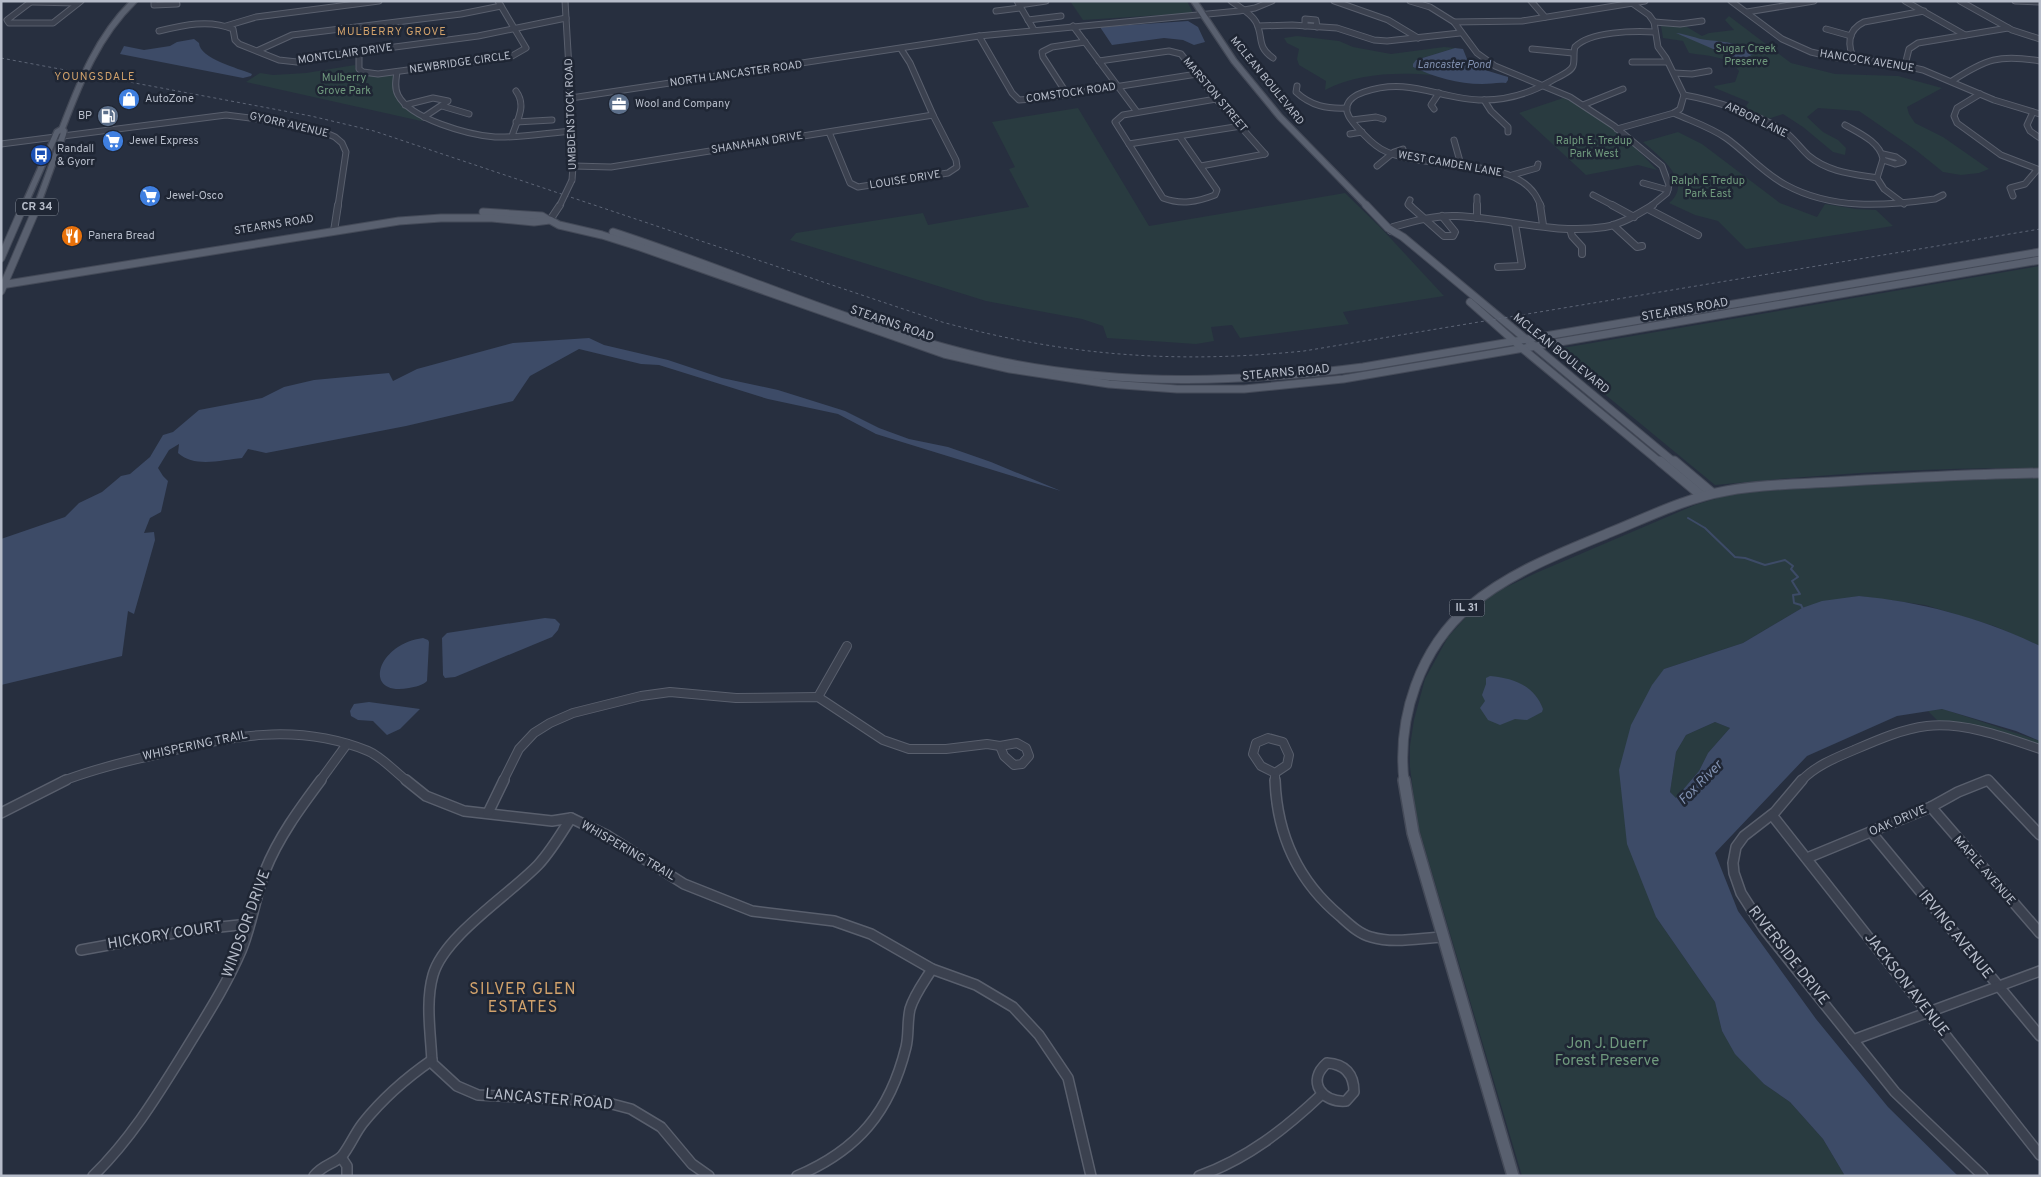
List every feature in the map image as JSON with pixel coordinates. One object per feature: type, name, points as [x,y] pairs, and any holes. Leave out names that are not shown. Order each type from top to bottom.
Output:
[{"type":"main road","name":"CR 34","points":[[1,258],[59,136],[84,73],[102,36],[117,17],[134,1]]},
{"type":"main road","name":"MCLEAN BOULEVARD","points":[[1194,1],[1234,61],[1280,117],[1393,232],[1402,244],[1523,349],[1707,495]]},
{"type":"main road","name":"CR 34","points":[[3,284],[40,200],[59,136]]},
{"type":"main road","name":"STEARNS ROAD","points":[[3,284],[334,229],[399,221],[441,218],[492,218],[534,222],[550,220],[570,221],[666,248],[829,308],[952,349],[1048,370],[1116,379],[1205,382],[1293,377],[1363,367],[2040,252]]},
{"type":"main road","name":"STEARNS ROAD","points":[[550,220],[559,225],[602,235],[640,247],[944,354],[989,366],[1062,379],[1159,389],[1246,389],[1343,379],[2040,260]]},
{"type":"main road","name":"MCLEAN BOULEVARD","points":[[1393,232],[1403,238],[1526,339],[1707,495]]},
{"type":"main road","name":"IL 31","points":[[1513,1176],[1413,833],[1404,782],[1403,735],[1409,708],[1416,685],[1435,648],[1451,626],[1484,594],[1537,566],[1707,495],[1772,485],[1929,475],[2040,473]]},
{"type":"street","points":[[154,1],[154,5],[158,6],[177,4]]},
{"type":"street","points":[[159,31],[200,24],[226,26],[248,18],[379,1]]},
{"type":"street","name":"UMBDENSTOCK ROAD","points":[[550,220],[560,205],[572,180],[574,166],[565,1]]},
{"type":"street","points":[[996,11],[1046,1]]},
{"type":"street","points":[[1231,1],[1254,19],[1258,26],[1258,42],[1268,55],[1273,58]]},
{"type":"street","name":"NORTH LANCASTER ROAD","points":[[571,98],[979,36],[1243,11],[1272,1]]},
{"type":"street","points":[[1334,1],[1397,23],[1418,38]]},
{"type":"street","points":[[1393,232],[1423,223],[1426,219],[1442,216],[1477,218],[1570,229],[1613,225],[1648,209],[1664,198],[1668,190],[1668,182],[1662,166],[1583,104],[1495,66],[1477,53],[1460,33],[1454,22],[1433,6],[1410,1]]},
{"type":"street","points":[[1531,1],[1545,17]]},
{"type":"street","points":[[1454,22],[1506,22],[1645,1]]},
{"type":"street","name":"HANCOCK AVENUE","points":[[1730,1],[1782,39],[1816,53],[1855,61],[1905,66],[1922,70],[1980,94],[2040,114]]},
{"type":"street","points":[[1747,12],[1814,1]]},
{"type":"street","points":[[1905,1],[1965,35]]},
{"type":"street","points":[[1960,1],[2008,28],[2040,39]]},
{"type":"street","points":[[2015,1],[2028,4],[2040,2]]},
{"type":"street","points":[[32,2],[79,2],[54,23],[9,23],[7,20],[32,2]]},
{"type":"street","points":[[1617,129],[1674,113],[1680,109],[1684,96],[1674,73],[1658,47],[1654,32],[1654,22],[1649,15],[1630,2]]},
{"type":"street","points":[[259,50],[292,35],[481,11],[499,4]]},
{"type":"street","name":"NEWBRIDGE CIRCLE","points":[[397,72],[512,56],[520,53],[526,48],[499,4]]},
{"type":"street","points":[[1019,5],[1034,30]]},
{"type":"street","points":[[1855,61],[1848,48],[1854,28],[1864,22],[1924,11]]},
{"type":"street","name":"MONTCLAIR DRIVE","points":[[226,26],[233,29],[235,40],[239,44],[259,50],[279,60],[297,62],[478,36],[513,26],[566,16]]},
{"type":"street","points":[[1028,20],[1060,16]]},
{"type":"street","points":[[1305,26],[1305,19],[1312,18],[1316,21],[1318,27]]},
{"type":"street","points":[[1654,22],[1680,24],[1702,21]]},
{"type":"street","points":[[1073,26],[1137,112]]},
{"type":"street","points":[[1258,26],[1337,28],[1374,40],[1386,41],[1460,33]]},
{"type":"street","points":[[1905,66],[1906,52],[1912,45],[2008,28]]},
{"type":"street","points":[[1826,30],[1851,36]]},
{"type":"street","points":[[1297,86],[1296,92],[1304,100],[1315,105],[1346,108],[1347,102],[1356,95],[1376,90],[1410,86],[1465,99],[1484,100],[1520,97],[1544,86],[1570,69],[1574,63],[1573,53],[1576,45],[1586,39],[1636,31],[1654,32]]},
{"type":"street","name":"COMSTOCK ROAD","points":[[979,36],[1012,93],[1019,100],[1028,101],[1197,74]]},
{"type":"street","points":[[1067,94],[1043,57],[1042,52],[1052,47],[1085,42]]},
{"type":"street","points":[[901,48],[910,63],[933,115]]},
{"type":"street","points":[[1532,49],[1573,53]]},
{"type":"street","name":"MARSTON STREET","points":[[1099,62],[1169,51],[1181,54],[1216,98],[1265,154],[1201,166]]},
{"type":"street","points":[[359,52],[358,66],[363,72],[378,74],[397,72],[396,88],[398,96],[406,105],[424,117],[484,136],[512,136],[572,131]]},
{"type":"street","points":[[1952,81],[1976,65],[1986,62],[2010,58],[2040,61]]},
{"type":"street","points":[[1632,62],[1667,62]]},
{"type":"street","points":[[1674,73],[1692,74],[1709,71]]},
{"type":"street","points":[[1583,104],[1623,89]]},
{"type":"street","points":[[512,136],[522,106],[522,97],[516,91]]},
{"type":"street","points":[[1434,109],[1431,105],[1439,93]]},
{"type":"street","points":[[1980,94],[1957,108],[1954,116],[1957,123],[2001,155],[2039,170],[2025,184],[2010,188],[2013,196]]},
{"type":"street","name":"ARBOR LANE","points":[[1684,96],[1709,98],[1784,131],[1808,156],[1821,164],[1845,172],[1877,178]]},
{"type":"street","points":[[406,105],[442,97],[448,101],[424,117]]},
{"type":"street","points":[[1180,136],[1217,190],[1215,195],[1183,203],[1163,198],[1115,122],[1119,117],[1137,112],[1216,98]]},
{"type":"street","points":[[1484,100],[1508,127],[1508,132]]},
{"type":"street","points":[[442,106],[469,114]]},
{"type":"street","name":"WEST CAMDEN LANE","points":[[1346,108],[1348,115],[1374,145],[1392,154],[1442,164],[1489,168],[1512,175],[1530,189],[1540,201],[1543,225]]},
{"type":"street","points":[[2033,112],[2027,124],[2030,131],[2040,138]]},
{"type":"street","points":[[1674,113],[1725,137],[1776,179],[1811,196],[1861,206],[1904,204],[1935,199],[1943,195]]},
{"type":"street","name":"GYORR AVENUE","points":[[1,146],[59,136],[214,116],[238,115],[322,131],[342,142],[346,152],[334,229]]},
{"type":"street","name":"LOUISE DRIVE","points":[[830,132],[850,183],[856,186],[880,185],[954,171],[957,162],[933,115]]},
{"type":"street","name":"SHANAHAN DRIVE","points":[[574,166],[611,167],[933,115]]},
{"type":"street","points":[[1352,120],[1376,117],[1383,119]]},
{"type":"street","points":[[516,122],[552,120]]},
{"type":"street","points":[[1844,125],[1855,130],[1877,146],[1883,157],[1877,178],[1884,189],[1904,204]]},
{"type":"street","points":[[1130,144],[1241,126]]},
{"type":"street","points":[[1350,134],[1362,132]]},
{"type":"street","points":[[1454,140],[1461,165]]},
{"type":"street","points":[[1377,166],[1392,154],[1403,149]]},
{"type":"street","points":[[1512,175],[1537,168],[1538,164]]},
{"type":"street","points":[[1643,183],[1668,190]]},
{"type":"street","points":[[1593,195],[1634,217]]},
{"type":"street","points":[[1477,197],[1477,218]]},
{"type":"street","points":[[1410,200],[1408,204],[1444,236],[1453,236],[1455,232],[1442,216]]},
{"type":"street","points":[[1648,209],[1698,235]]},
{"type":"street","points":[[1498,267],[1522,266],[1515,224]]},
{"type":"street","points":[[1613,225],[1632,244],[1637,247],[1642,246]]},
{"type":"street","points":[[1570,229],[1572,236],[1582,247],[1582,254]]},
{"type":"street","points":[[818,697],[847,646]]},
{"type":"street","points":[[488,813],[519,749],[534,733],[550,723],[573,713],[641,696],[670,692],[736,698],[818,697],[883,740],[908,749],[946,749],[987,744],[1000,746]]},
{"type":"street","name":"RIVERSIDE DRIVE","points":[[1983,1176],[1895,1092],[1764,929],[1747,904],[1738,883],[1733,866],[1734,853],[1740,841],[1772,815],[1808,775],[1824,763],[1914,728],[1931,725],[1949,727],[1976,732],[2039,749]]},
{"type":"street","name":"WHISPERING TRAIL","points":[[1,813],[44,790],[88,772],[211,740],[255,734],[287,733],[332,739],[370,752],[410,784],[441,804],[464,811],[552,821],[571,818],[608,836],[684,884],[752,911],[834,921],[871,934],[932,969],[976,985],[1013,1008],[1039,1035],[1068,1078],[1091,1176]]},
{"type":"street","points":[[1268,738],[1283,742],[1289,755],[1286,765],[1275,774],[1261,766],[1253,754],[1256,744],[1268,738]]},
{"type":"street","name":"WINDSOR DRIVE","points":[[93,1176],[127,1142],[145,1117],[230,976],[270,859],[289,826],[347,744]]},
{"type":"street","points":[[1275,774],[1275,793],[1288,847],[1300,874],[1322,901],[1361,933],[1372,938],[1392,940],[1443,937]]},
{"type":"street","name":"OAK DRIVE","points":[[1807,858],[1931,807],[1958,792],[1988,780],[2040,835]]},
{"type":"street","name":"MAPLE AVENUE","points":[[1931,807],[2040,933]]},
{"type":"street","name":"JACKSON AVENUE","points":[[1772,815],[2040,1155]]},
{"type":"street","points":[[314,1176],[320,1168],[341,1157],[362,1124],[384,1098],[409,1076],[432,1060],[430,1017],[433,974],[439,960],[471,925],[539,864],[571,818]]},
{"type":"street","name":"IRVING AVENUE","points":[[1871,832],[2040,1036]]},
{"type":"street","name":"HICKORY COURT","points":[[81,950],[191,930],[249,924]]},
{"type":"street","points":[[797,1176],[828,1163],[851,1146],[864,1135],[891,1097],[907,1045],[911,1006],[932,969]]},
{"type":"street","points":[[1854,1040],[2040,971]]},
{"type":"street","name":"LANCASTER ROAD","points":[[432,1060],[432,1063],[448,1079],[467,1092],[492,1097],[605,1102],[640,1113],[668,1134],[697,1173],[709,1176]]},
{"type":"street","points":[[1199,1176],[1221,1168],[1251,1151],[1322,1094]]},
{"type":"street","points":[[341,1157],[347,1166],[348,1176]]},
{"type":"green space","points":[[1070,1],[1187,1],[1193,13],[1083,20]]},
{"type":"green space","name":"Sugar Creek Preserve","points":[[1729,16],[1791,63],[1835,74],[1898,76],[1942,88],[1907,107],[1909,114],[1915,123],[1943,137],[1989,169],[1979,173],[1961,175],[1943,172],[1917,151],[1859,111],[1818,108],[1807,117],[1823,132],[1838,140],[1846,148],[1845,155],[1833,152],[1803,127],[1783,114],[1768,119],[1750,111],[1746,106],[1749,102],[1714,86],[1735,82],[1739,71],[1734,66],[1716,57],[1689,53],[1683,41],[1663,38],[1661,26],[1687,27],[1702,36],[1709,33],[1734,30],[1725,20]]},
{"type":"green space","points":[[1297,36],[1339,41],[1353,47],[1391,54],[1444,47],[1455,48],[1416,60],[1413,67],[1432,75],[1377,75],[1350,80],[1325,90],[1326,81],[1299,65],[1297,59],[1299,49],[1287,43],[1284,38]]},
{"type":"green space","name":"Mulberry Grove Park","points":[[355,65],[355,68],[364,74],[394,74],[395,91],[400,102],[410,111],[425,119],[421,121],[246,82],[260,73],[273,75],[306,73]]},
{"type":"green space","name":"Ralph E. Tredup Park West","points":[[1563,98],[1590,111],[1614,129],[1657,170],[1638,165],[1586,175],[1519,113]]},
{"type":"green space","points":[[1078,108],[1149,226],[1345,193],[1381,228],[1444,296],[1343,312],[1349,324],[1240,338],[1232,325],[1211,327],[1214,341],[1196,344],[1107,338],[1103,326],[1082,319],[986,301],[790,240],[796,233],[923,213],[928,225],[1029,207],[1009,169],[1015,167],[992,122]]},
{"type":"green space","name":"Ralph E Tredup Park East","points":[[1678,132],[1702,144],[1780,203],[1817,217],[1825,204],[1876,210],[1893,226],[1746,249],[1718,221],[1695,215],[1669,203],[1676,195],[1678,186],[1676,178],[1665,161],[1643,142]]},
{"type":"green space","points":[[2040,266],[2040,468],[1877,472],[1715,485],[1551,350]]},
{"type":"green space","name":"Jon J. Duerr Forest Preserve","points":[[2040,477],[2040,646],[1994,626],[1925,605],[1859,596],[1802,608],[1743,643],[1664,669],[1656,917],[1715,1002],[1722,1031],[1764,1084],[1790,1102],[1823,1139],[1845,1176],[1522,1176],[1417,822],[1410,767],[1410,746],[1414,720],[1425,679],[1448,637],[1465,618],[1500,590],[1695,505],[1731,494],[1849,484]]},
{"type":"green space","points":[[1943,709],[2040,741],[2040,746],[1964,725],[1938,721],[1928,711]]},
{"type":"green space","points":[[1715,722],[1730,728],[1708,753],[1699,771],[1676,799],[1670,792],[1676,752],[1686,735]]},
{"type":"water","points":[[1188,21],[1198,27],[1205,42],[1194,45],[1183,40],[1164,38],[1112,45],[1100,27]]},
{"type":"water","points":[[1676,33],[1738,45],[1750,50],[1753,54],[1749,57],[1734,58]]},
{"type":"water","points":[[194,39],[206,54],[229,66],[252,74],[251,76],[243,78],[120,54],[124,46],[144,50],[170,46],[177,42]]},
{"type":"water","name":"Lancaster Pond","points":[[1455,48],[1463,49],[1467,59],[1485,70],[1508,77],[1508,80],[1506,83],[1464,83],[1438,77],[1413,67],[1416,60]]},
{"type":"water","points":[[589,338],[604,345],[668,360],[722,378],[778,390],[845,411],[879,428],[909,439],[948,447],[991,462],[1061,491],[876,434],[838,414],[768,399],[659,365],[641,364],[579,349],[530,376],[513,401],[406,426],[266,453],[248,449],[242,458],[200,462],[185,458],[178,453],[179,444],[169,450],[158,468],[168,481],[161,512],[150,518],[144,533],[154,532],[155,540],[134,614],[128,611],[122,656],[1,685],[1,539],[65,517],[79,503],[102,492],[121,476],[130,474],[150,457],[163,435],[173,432],[199,410],[262,398],[284,387],[314,380],[389,373],[393,381],[417,369],[513,343]]},
{"type":"water","name":"Fox River","points":[[1859,596],[1906,602],[1974,619],[2040,646],[2040,741],[2016,731],[1942,709],[1897,716],[1807,756],[1715,853],[1738,911],[1816,1019],[1888,1107],[1958,1176],[1845,1176],[1823,1139],[1790,1102],[1764,1084],[1735,1054],[1722,1031],[1715,1002],[1656,917],[1627,844],[1619,770],[1631,725],[1652,685],[1664,669],[1743,643],[1802,608],[1822,601]],"holes":[[[1715,722],[1730,728],[1708,753],[1699,771],[1676,798],[1670,792],[1676,752],[1686,735]]]},
{"type":"water","points":[[545,618],[555,619],[560,624],[552,637],[455,677],[445,678],[443,675],[442,638],[447,633]]},
{"type":"water","points":[[423,638],[429,642],[427,681],[421,685],[409,688],[394,689],[385,685],[380,678],[381,669],[386,659],[394,650],[407,642]]},
{"type":"water","points":[[1490,676],[1522,684],[1539,701],[1543,709],[1542,712],[1527,720],[1515,719],[1500,725],[1488,720],[1480,708],[1485,701],[1482,695],[1486,678]]},
{"type":"water","points":[[369,702],[420,709],[400,729],[387,735],[373,721],[358,720],[351,716],[350,711],[354,704]]},
{"type":"waterway","points":[[1688,518],[1705,528],[1735,557],[1745,558],[1765,565],[1785,560],[1793,566],[1791,569],[1798,577],[1792,581],[1800,594],[1793,595],[1794,603],[1801,605],[1803,609]]},
{"type":"railway","points":[[1,58],[311,116],[374,131],[942,322],[1033,343],[1077,350],[1122,354],[1166,357],[1211,357],[1304,351],[2040,229]]},
{"type":"place","name":"AutoZone","points":[[129,99]]},
{"type":"place","name":"Wool and Company","points":[[619,104]]},
{"type":"place","name":"BP","points":[[108,116]]},
{"type":"place","name":"Jewel Express","points":[[113,141]]},
{"type":"place","name":"Randall & Gyorr","points":[[41,155]]},
{"type":"place","name":"Jewel-Osco","points":[[150,196]]},
{"type":"place","name":"Panera Bread","points":[[72,236]]},
{"type":"district","name":"MULBERRY GROVE","points":[[392,32]]},
{"type":"district","name":"YOUNGSDALE","points":[[95,77]]},
{"type":"district","name":"SILVER GLEN ESTATES","points":[[523,999]]}]
